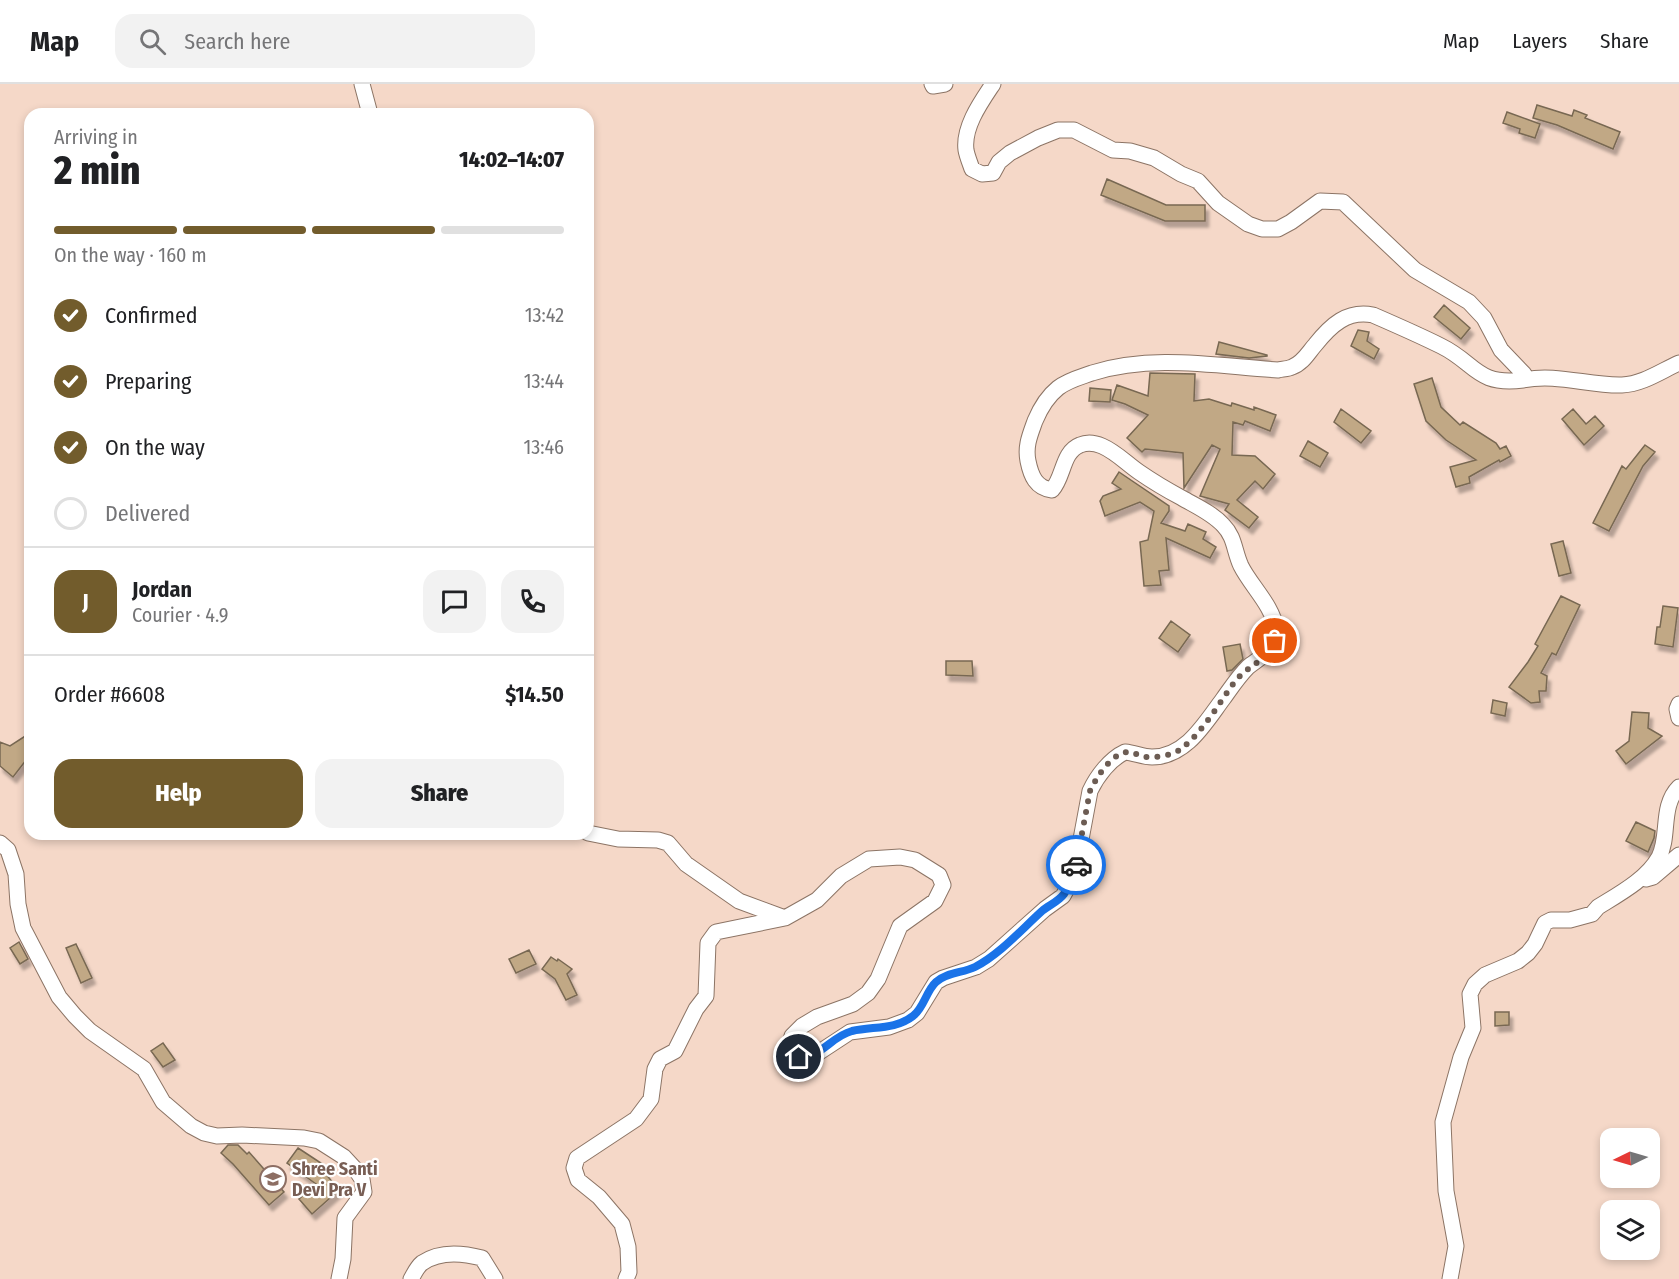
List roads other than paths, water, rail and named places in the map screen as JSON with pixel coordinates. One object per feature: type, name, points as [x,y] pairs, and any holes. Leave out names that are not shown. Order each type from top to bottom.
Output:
[{"type":"street","points":[[362,84],[368,108]]},
{"type":"street","points":[[932,84],[933,86],[945,84]]},
{"type":"street","points":[[982,101],[983,84]]},
{"type":"street","points":[[993,84],[982,101],[968,132],[966,150],[972,169],[982,174],[993,173],[999,162],[1010,153],[1038,138],[1058,130],[1074,130],[1113,150],[1130,151],[1154,158],[1180,174],[1198,181],[1218,203],[1248,224],[1262,229],[1278,229],[1320,201],[1343,202],[1415,270],[1468,302],[1484,318],[1501,350],[1524,374],[1523,380]]},
{"type":"street","points":[[626,1279],[629,1272],[628,1247],[622,1224],[599,1197],[578,1180],[574,1168],[577,1158],[636,1119],[645,1110],[651,1099],[655,1069],[660,1059],[675,1051],[696,1009],[706,996],[708,943],[716,932],[785,918],[817,900],[841,876],[869,859],[900,857],[915,861],[939,875],[943,885],[935,902],[900,926],[878,979],[868,993],[853,1004],[817,1017],[802,1026],[792,1036],[790,1046],[799,1057],[808,1057],[850,1032],[889,1027],[908,1020],[917,1013],[936,982],[976,967],[1062,896],[1076,866],[1090,791],[1095,781],[1112,761],[1125,752],[1153,757],[1180,750],[1204,724],[1237,679],[1266,655],[1275,641],[1276,629],[1269,611],[1242,567],[1233,538],[1223,524],[1204,509],[1139,472],[1110,449],[1094,443],[1074,448],[1067,458],[1057,485],[1052,490],[1043,489],[1037,483],[1031,471],[1026,447],[1039,413],[1058,387],[1075,379],[1118,366],[1160,361],[1278,370],[1292,367],[1301,362],[1340,319],[1352,314],[1363,313],[1373,315],[1443,347],[1486,378],[1500,381],[1557,378],[1623,385],[1650,377],[1679,363]]},
{"type":"street","points":[[1679,704],[1677,710],[1679,718]]},
{"type":"street","points":[[1450,1279],[1451,1260],[1455,1246],[1446,1191],[1443,1122],[1457,1068],[1473,1029],[1470,994],[1475,984],[1485,975],[1518,962],[1528,953],[1545,923],[1551,920],[1570,920],[1592,914],[1598,907],[1648,872],[1662,849],[1669,805],[1679,787]]},
{"type":"street","points":[[594,834],[618,839],[658,840],[668,843],[686,864],[739,901],[785,918]]},
{"type":"street","points":[[0,843],[8,850],[16,874],[18,904],[23,928],[59,997],[90,1031],[144,1069],[163,1101],[170,1108],[191,1126],[217,1136],[304,1138],[319,1141],[344,1157],[356,1170],[362,1179],[364,1192],[345,1218],[343,1259],[339,1279]]},
{"type":"street","points":[[1635,882],[1653,877],[1679,855]]},
{"type":"street","points":[[411,1279],[420,1264],[448,1254],[467,1254],[482,1258],[495,1279]]},
{"type":"place","name":"Shree Santi Devi Pra V","points":[[273,1179]]}]
